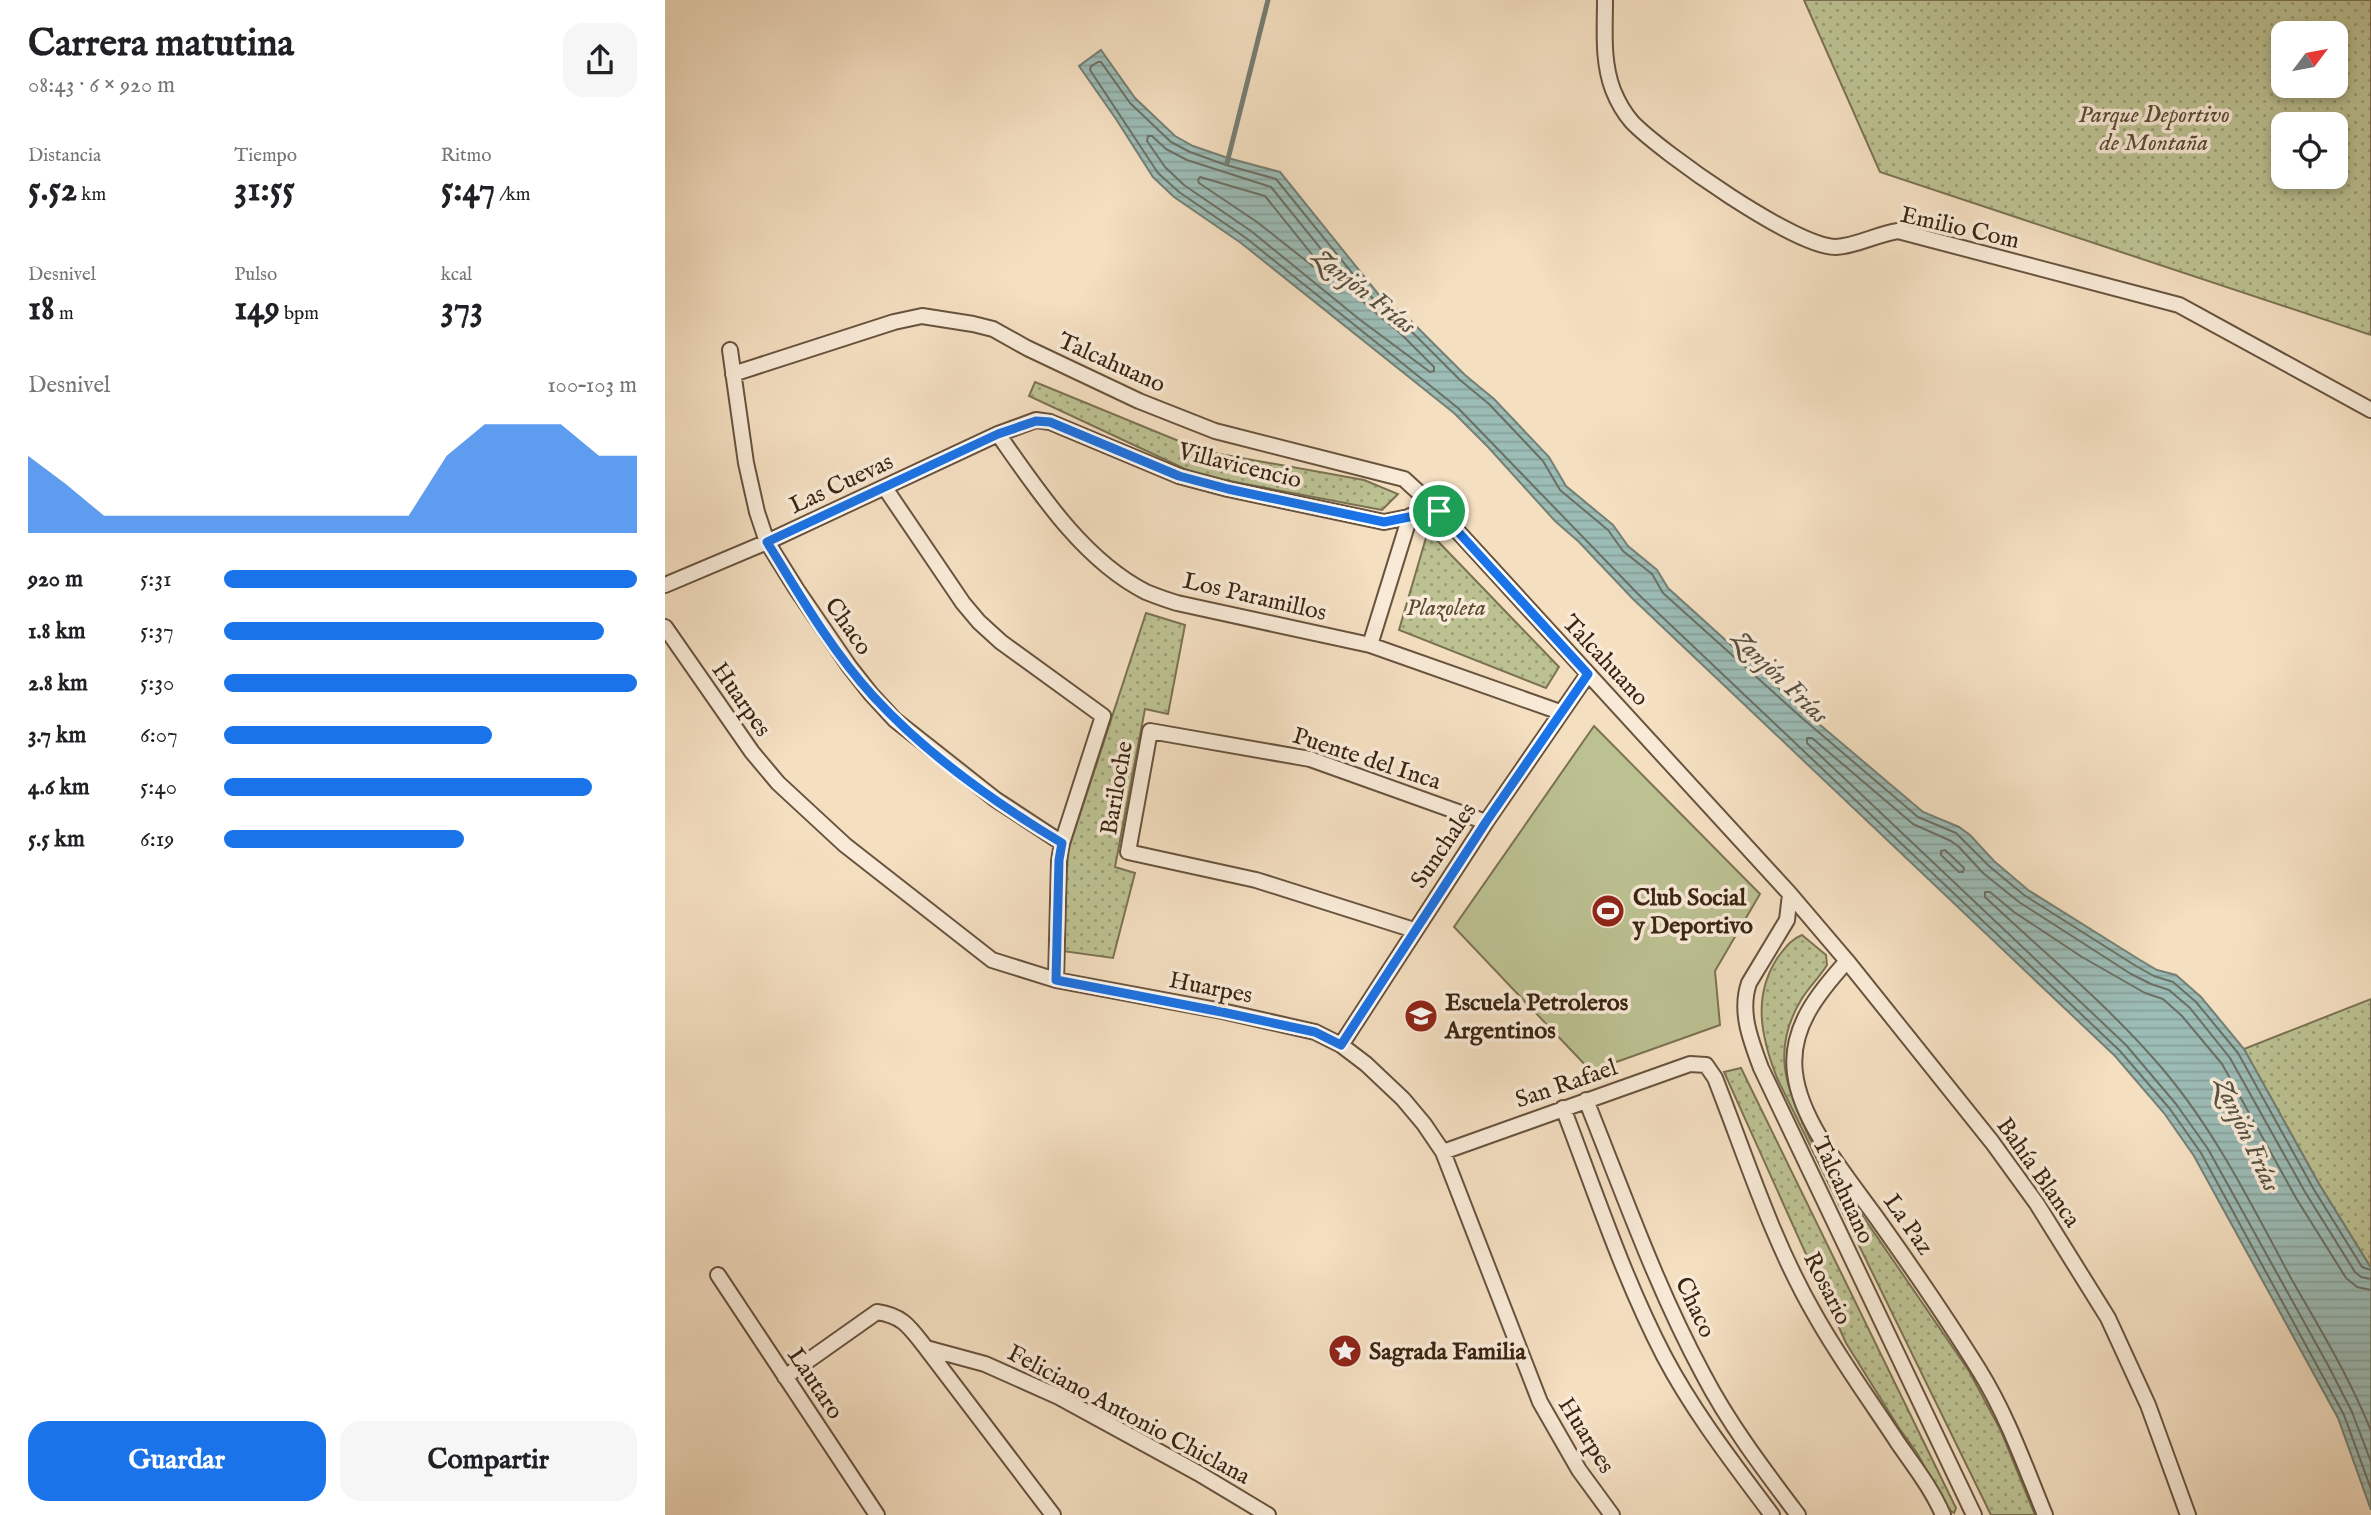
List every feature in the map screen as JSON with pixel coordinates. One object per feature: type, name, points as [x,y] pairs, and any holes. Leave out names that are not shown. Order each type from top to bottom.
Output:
[{"type":"street","name":"Emilio Com","points":[[1605,0],[1605,58],[1613,90],[1630,120],[1651,139],[1765,219],[1835,247],[1898,231],[2179,305],[2371,410]]},
{"type":"street","name":"Talcahuano","points":[[733,374],[894,322],[922,316],[973,324],[993,329],[1139,401],[1215,431],[1404,479],[1439,511],[1790,894],[1787,920],[1745,993],[1748,1029],[1761,1068],[1974,1515]]},
{"type":"street","name":"Chaco","points":[[730,350],[746,463],[767,542],[849,666],[895,720],[995,799],[1062,843]]},
{"type":"street","name":"Villavicencio","points":[[1036,421],[1050,422],[1179,476],[1228,489],[1384,522],[1439,511]]},
{"type":"street","name":"Las Cuevas","points":[[665,585],[767,542],[998,434],[1036,421]]},
{"type":"street","name":"Los Paramillos","points":[[998,434],[1071,530],[1115,571],[1147,592],[1177,603],[1370,645],[1560,712]]},
{"type":"street","points":[[885,488],[963,603],[979,622],[1001,642],[1103,716],[1062,843],[1059,860],[1056,980]]},
{"type":"street","points":[[1370,645],[1410,516]]},
{"type":"street","name":"Huarpes","points":[[665,627],[752,752],[778,783],[845,845],[992,960],[1056,980],[1315,1032],[1341,1045],[1366,1064],[1403,1099],[1443,1152],[1540,1402],[1579,1470],[1612,1515]]},
{"type":"street","name":"Sunchales","points":[[1341,1045],[1414,930],[1588,674]]},
{"type":"street","name":"Puente del Inca","points":[[1150,731],[1310,759],[1486,822]]},
{"type":"street","name":"Bariloche","points":[[1150,731],[1128,852],[1256,880],[1414,930]]},
{"type":"street","name":"Bahía Blanca","points":[[1790,894],[1992,1142],[2037,1205],[2101,1307],[2148,1405],[2188,1515]]},
{"type":"street","name":"La Paz","points":[[1847,961],[1823,988],[1803,1021],[1796,1041],[1795,1074],[1799,1093],[1816,1130],[1979,1371],[2004,1417],[2045,1515]]},
{"type":"street","name":"San Rafael","points":[[1443,1152],[1690,1064],[1706,1065]]},
{"type":"street","name":"Rosario","points":[[1706,1065],[1715,1078],[1770,1217],[1813,1312],[1834,1348],[1921,1476],[1943,1515]]},
{"type":"street","name":"Chaco","points":[[1586,1100],[1672,1313],[1703,1376],[1732,1423],[1798,1515]]},
{"type":"street","name":"Chaco","points":[[1563,1108],[1637,1298],[1665,1357],[1697,1413],[1772,1515]]},
{"type":"street","name":"Lautaro","points":[[718,1275],[877,1515]]},
{"type":"street","points":[[785,1377],[877,1312],[893,1314],[906,1323],[926,1348],[1053,1515]]},
{"type":"street","name":"Feliciano Antonio Chiclana","points":[[926,1348],[985,1364],[1059,1397],[1198,1473],[1268,1515]]},
{"type":"green space","name":"Parque Deportivo de Montaña","points":[[1804,0],[2371,0],[2371,335],[1880,172]]},
{"type":"green space","points":[[1035,382],[1203,451],[1364,480],[1398,494],[1382,510],[1198,475],[1029,396]]},
{"type":"green space","name":"Plazoleta","points":[[1428,531],[1559,667],[1546,688],[1399,630]]},
{"type":"green space","points":[[1146,613],[1185,625],[1168,714],[1145,709],[1115,867],[1135,873],[1113,958],[1062,951],[1068,851]]},
{"type":"green space","name":"Club Social y Deportivo","points":[[1594,726],[1760,894],[1715,971],[1720,1025],[1591,1071],[1454,927]]},
{"type":"green space","points":[[1802,935],[1826,955],[1827,965],[1801,1000],[1786,1037],[1785,1070],[1795,1104],[1810,1139],[1969,1371],[2001,1431],[2035,1515],[1991,1515],[1777,1078],[1763,1032],[1762,1002],[1770,972],[1778,957],[1791,941]]},
{"type":"green space","points":[[2371,999],[2371,1268],[2319,1184],[2244,1049]]},
{"type":"green space","points":[[1741,1068],[1956,1508],[1954,1513],[1948,1509],[1917,1453],[1846,1343],[1724,1072]]},
{"type":"water","name":"Zanjón Frías","points":[[1101,50],[1135,98],[1175,136],[1193,146],[1228,158],[1280,172],[1379,295],[1410,320],[1465,375],[1494,399],[1549,457],[1566,486],[1613,525],[1628,546],[1657,570],[1668,588],[1806,713],[1923,812],[1959,827],[1970,835],[1994,861],[2028,890],[2157,970],[2176,975],[2201,997],[2244,1049],[2319,1184],[2371,1268],[2371,1510],[2338,1418],[2194,1156],[2164,1113],[2115,1056],[1633,599],[1579,542],[1555,521],[1454,413],[1241,243],[1174,197],[1153,177],[1079,66]]},
{"type":"waterway","points":[[1227,163],[1268,0]]},
{"type":"place","name":"Club Social y Deportivo","points":[[1608,911]]},
{"type":"place","name":"Escuela Petroleros Argentinos","points":[[1421,1016]]},
{"type":"place","name":"Sagrada Familia","points":[[1345,1351]]},
{"type":"route","points":[[1036,421],[1050,422],[1179,476],[1228,489],[1384,522],[1439,511],[1588,674],[1414,930],[1341,1045],[1315,1032],[1056,980],[1059,860],[1062,843],[995,799],[895,720],[849,666],[767,542],[998,434],[1036,421]]}]
